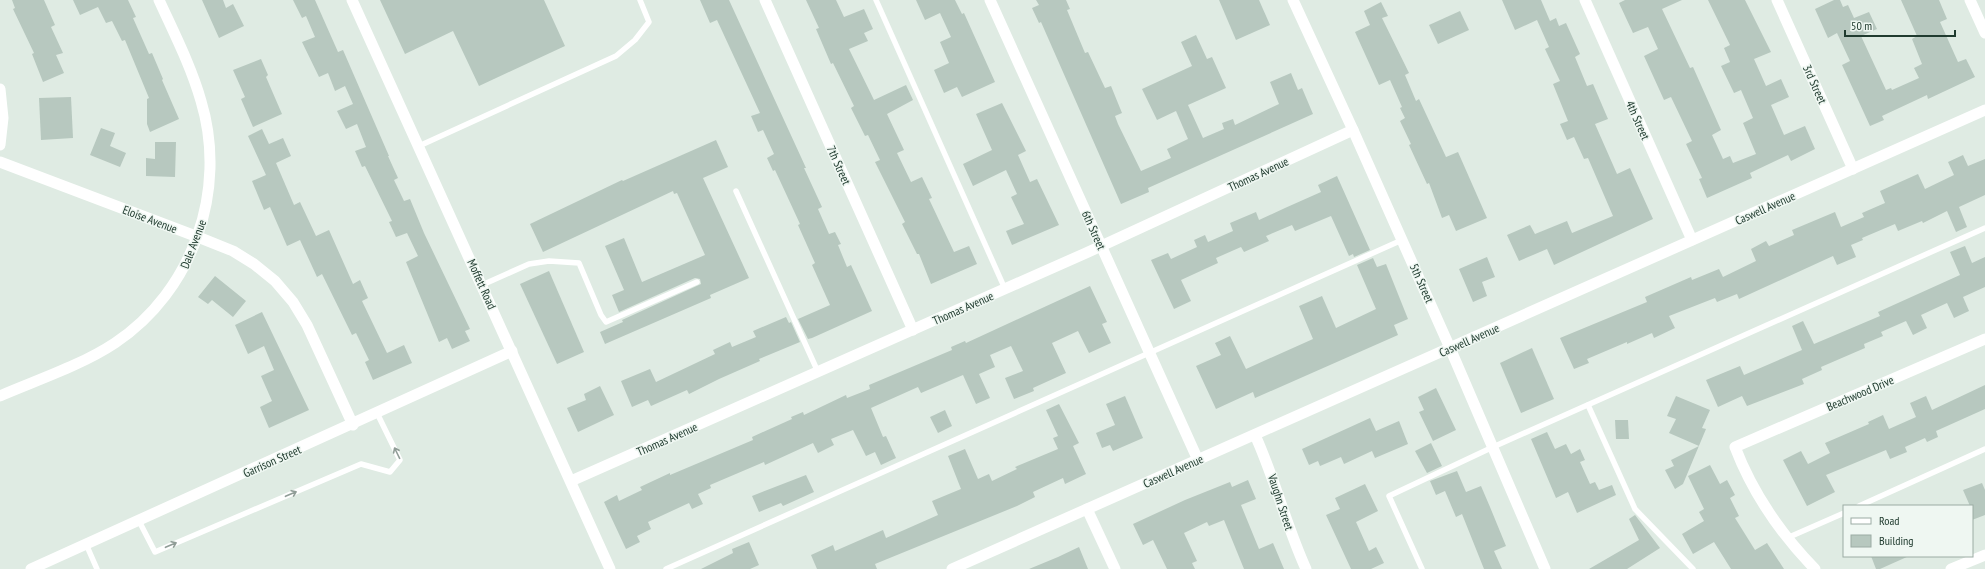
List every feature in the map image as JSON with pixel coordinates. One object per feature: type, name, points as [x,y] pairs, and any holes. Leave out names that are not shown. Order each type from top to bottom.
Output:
[{"type":"street","name":"Dale Avenue","points":[[0,396],[97,354],[136,328],[156,308],[178,279],[198,237],[205,210],[209,183],[210,160],[208,128],[194,79],[160,0]]},
{"type":"street","name":"Moffett Road","points":[[352,0],[610,569]]},
{"type":"street","name":"7th Street","points":[[765,0],[913,330]]},
{"type":"street","name":"6th Street","points":[[990,0],[1198,460]]},
{"type":"street","name":"5th Street","points":[[1293,0],[1353,130],[1450,348],[1545,569]]},
{"type":"street","name":"4th Street","points":[[1585,0],[1692,240]]},
{"type":"street","name":"3rd Street","points":[[1777,0],[1854,169]]},
{"type":"street","points":[[1970,0],[1985,33]]},
{"type":"street","points":[[0,89],[3,118],[0,145]]},
{"type":"street","name":"Caswell Avenue","points":[[952,569],[1985,110]]},
{"type":"street","name":"Thomas Avenue","points":[[571,481],[1101,246],[1353,130]]},
{"type":"street","name":"Eloise Avenue","points":[[0,162],[233,251],[254,264],[275,281],[293,302],[308,325],[353,425]]},
{"type":"street","name":"Beachwood Drive","points":[[1787,538],[1758,497],[1735,447],[1985,339]]},
{"type":"street","name":"Garrison Street","points":[[31,569],[353,425],[512,351]]},
{"type":"street","name":"Vaughn Street","points":[[1255,435],[1268,463],[1294,543],[1306,569]]},
{"type":"street","points":[[1088,509],[1115,569]]},
{"type":"street","points":[[1787,538],[1815,569]]},
{"type":"street","points":[[1951,569],[1985,555]]},
{"type":"lane","points":[[419,146],[616,56],[635,40],[649,22],[640,0]]},
{"type":"lane","points":[[876,0],[1005,289]]},
{"type":"lane","points":[[736,191],[818,372]]},
{"type":"lane","points":[[1422,569],[1389,496],[1588,404],[1985,228]]},
{"type":"lane","points":[[666,569],[1402,240]]},
{"type":"lane","points":[[482,285],[529,264],[549,261],[579,264],[601,315],[606,322],[697,282]]},
{"type":"lane","points":[[1588,404],[1635,509],[1693,569]]},
{"type":"lane","points":[[139,521],[155,552],[361,464],[390,472],[400,460],[377,413]]},
{"type":"lane","points":[[1861,505],[1985,449]]},
{"type":"lane","points":[[1787,538],[1843,513]]},
{"type":"lane","points":[[86,544],[97,569]]},
{"type":"building","points":[[12,0],[44,0],[55,25],[51,27],[63,53],[56,55],[64,73],[43,82],[32,54],[34,53],[13,9],[15,8]]},
{"type":"building","points":[[73,0],[128,0],[136,17],[133,18],[149,54],[152,53],[179,119],[150,132],[147,124],[147,99],[149,98],[125,40],[122,41],[112,21],[106,23],[98,7],[80,15]]},
{"type":"building","points":[[202,0],[223,0],[226,8],[233,4],[244,26],[219,38]]},
{"type":"building","points":[[293,0],[315,0],[338,52],[343,50],[398,178],[394,180],[404,201],[410,199],[424,233],[470,329],[465,331],[470,341],[452,349],[447,338],[439,342],[406,262],[418,256],[407,233],[396,237],[389,222],[392,221],[365,166],[362,167],[355,151],[366,147],[357,124],[346,129],[337,111],[353,104],[345,86],[335,91],[328,73],[319,77],[302,42],[315,37],[306,16],[302,18]]},
{"type":"building","points":[[380,0],[544,0],[565,46],[479,86],[453,31],[405,54]]},
{"type":"building","points":[[700,0],[729,0],[806,168],[804,168],[822,207],[818,209],[829,234],[835,232],[841,244],[838,245],[847,267],[851,265],[872,311],[812,338],[808,339],[798,319],[830,305],[812,265],[815,263],[798,225],[800,224],[775,170],[773,171],[767,158],[774,154],[763,130],[758,132],[751,116],[760,113],[717,20],[710,23]]},
{"type":"building","points":[[806,0],[836,0],[844,17],[864,9],[873,29],[864,33],[868,41],[849,49],[874,100],[906,85],[913,100],[887,114],[904,150],[897,153],[911,182],[922,177],[932,198],[929,199],[954,252],[969,246],[977,264],[931,284],[919,254],[917,254],[902,224],[905,222],[875,162],[880,160],[868,135],[865,136],[851,108],[854,106],[833,63],[831,64],[816,29],[819,28]]},
{"type":"building","points":[[916,0],[955,0],[962,14],[964,13],[995,82],[962,97],[957,87],[944,93],[934,70],[949,63],[940,42],[951,37],[940,13],[925,20]]},
{"type":"building","points":[[1036,0],[1066,0],[1070,9],[1067,10],[1085,53],[1088,52],[1105,88],[1111,86],[1122,113],[1115,116],[1141,171],[1171,158],[1167,149],[1188,139],[1176,111],[1157,120],[1142,89],[1192,66],[1181,42],[1196,35],[1207,59],[1212,57],[1226,88],[1188,105],[1203,138],[1224,129],[1222,123],[1233,119],[1235,125],[1279,104],[1270,82],[1291,73],[1298,90],[1302,88],[1313,114],[1148,188],[1149,192],[1121,204],[1041,22],[1039,23],[1032,8],[1039,5]]},
{"type":"building","points":[[1219,0],[1259,0],[1270,25],[1236,40]]},
{"type":"building","points":[[1502,0],[1541,0],[1550,21],[1556,18],[1559,26],[1566,23],[1580,54],[1575,57],[1587,86],[1593,84],[1608,119],[1595,124],[1617,174],[1630,168],[1653,219],[1554,265],[1547,249],[1519,261],[1507,235],[1530,225],[1535,234],[1567,221],[1572,233],[1613,216],[1588,158],[1584,159],[1574,137],[1567,140],[1560,124],[1568,121],[1553,84],[1560,81],[1545,49],[1549,47],[1537,20],[1515,30]]},
{"type":"building","points":[[1625,0],[1682,0],[1662,9],[1690,68],[1693,67],[1721,130],[1712,135],[1723,159],[1730,156],[1733,163],[1756,154],[1743,123],[1753,118],[1741,90],[1734,93],[1721,66],[1730,62],[1724,48],[1730,45],[1708,0],[1745,0],[1771,52],[1754,59],[1766,86],[1781,79],[1789,97],[1771,105],[1784,135],[1805,126],[1815,149],[1791,161],[1788,155],[1750,173],[1752,178],[1707,198],[1699,179],[1702,178],[1686,144],[1692,141],[1671,97],[1664,100],[1644,56],[1658,49],[1648,27],[1633,33],[1619,3]]},
{"type":"building","points":[[1834,0],[1840,0],[1843,7],[1848,5],[1854,18],[1869,12],[1877,29],[1861,36],[1886,90],[1891,88],[1892,90],[1919,78],[1914,68],[1922,64],[1912,39],[1917,36],[1901,0],[1939,0],[1947,19],[1940,22],[1958,62],[1966,59],[1975,77],[1928,99],[1927,95],[1882,116],[1884,120],[1870,126],[1842,65],[1850,61],[1837,33],[1828,38],[1815,9]]},
{"type":"building","points":[[1381,2],[1388,16],[1382,18],[1409,73],[1405,75],[1416,101],[1419,99],[1446,157],[1458,152],[1487,218],[1456,231],[1449,215],[1442,218],[1429,183],[1427,184],[1409,145],[1411,144],[1400,121],[1405,118],[1400,108],[1402,107],[1390,80],[1379,85],[1355,32],[1370,25],[1364,11]]},
{"type":"building","points":[[1460,11],[1469,30],[1438,44],[1429,25]]},
{"type":"building","points":[[261,59],[268,75],[266,77],[282,114],[253,127],[241,99],[245,97],[233,70]]},
{"type":"building","points":[[71,97],[73,138],[41,140],[39,98]]},
{"type":"building","points":[[1002,103],[1026,151],[1018,155],[1030,182],[1037,179],[1059,225],[1012,245],[1006,231],[1024,224],[1011,197],[1017,194],[1006,170],[973,186],[963,164],[992,150],[976,114]]},
{"type":"building","points":[[101,128],[115,133],[110,146],[126,153],[120,167],[90,155]]},
{"type":"building","points":[[262,129],[269,144],[283,138],[291,156],[276,163],[294,205],[300,202],[316,236],[329,230],[353,284],[360,280],[368,298],[362,301],[387,353],[404,345],[412,363],[373,380],[365,362],[369,360],[356,333],[352,335],[322,274],[317,277],[300,240],[287,246],[270,207],[264,210],[252,181],[266,175],[248,136]]},
{"type":"building","points":[[716,140],[728,167],[703,178],[749,278],[710,295],[711,298],[605,344],[600,332],[623,322],[622,320],[701,284],[700,279],[695,278],[619,312],[612,295],[624,290],[605,246],[624,238],[642,282],[705,255],[677,193],[674,194],[673,191],[543,252],[530,224],[622,180],[623,181]]},
{"type":"building","points":[[155,142],[176,142],[175,177],[146,176],[146,158],[155,159]]},
{"type":"building","points":[[1963,155],[1968,166],[1985,159],[1985,195],[1959,207],[1967,227],[1956,232],[1947,211],[1923,223],[1922,221],[1898,231],[1895,224],[1862,238],[1863,240],[1851,245],[1856,257],[1837,265],[1833,256],[1739,299],[1737,294],[1717,302],[1715,298],[1669,316],[1675,328],[1654,338],[1652,333],[1627,344],[1627,342],[1587,359],[1589,363],[1574,369],[1560,338],[1647,302],[1645,297],[1691,277],[1692,280],[1719,269],[1723,277],[1756,261],[1751,249],[1766,241],[1769,246],[1794,235],[1792,230],[1835,212],[1841,227],[1864,217],[1862,213],[1885,203],[1880,191],[1918,174],[1925,189],[1954,175],[1948,162]]},
{"type":"building","points":[[1337,176],[1370,250],[1354,257],[1353,254],[1349,256],[1331,216],[1295,231],[1292,225],[1266,236],[1269,241],[1244,252],[1241,247],[1216,258],[1218,263],[1181,280],[1191,301],[1174,309],[1151,260],[1168,253],[1171,259],[1197,247],[1194,240],[1205,235],[1208,242],[1233,231],[1230,223],[1256,212],[1259,220],[1321,192],[1318,185]]},
{"type":"building","points":[[1965,246],[1972,263],[1985,257],[1985,287],[1963,297],[1969,311],[1954,318],[1947,303],[1921,315],[1927,328],[1913,335],[1906,321],[1881,332],[1883,336],[1864,344],[1865,348],[1821,367],[1822,370],[1802,379],[1804,384],[1747,406],[1742,396],[1718,407],[1706,380],[1740,366],[1744,375],[1802,350],[1792,326],[1803,321],[1814,344],[1880,316],[1878,312],[1960,275],[1950,252]]},
{"type":"building","points":[[1487,257],[1495,277],[1482,282],[1487,296],[1473,302],[1459,269]]},
{"type":"building","points":[[1373,258],[1377,267],[1386,264],[1408,319],[1394,325],[1398,335],[1255,398],[1253,392],[1216,409],[1196,366],[1221,355],[1215,343],[1230,336],[1246,369],[1313,339],[1299,306],[1322,296],[1336,328],[1376,309],[1357,265]]},
{"type":"building","points":[[549,271],[584,352],[557,364],[520,284]]},
{"type":"building","points":[[215,276],[246,301],[233,317],[212,300],[208,304],[198,297]]},
{"type":"building","points":[[1090,286],[1107,322],[1102,324],[1111,343],[1089,353],[1078,331],[1052,343],[1066,373],[1033,388],[1034,391],[1014,399],[1005,378],[1023,371],[1011,346],[990,355],[995,367],[979,374],[990,398],[976,404],[963,375],[921,393],[918,387],[871,408],[883,437],[886,436],[896,458],[881,465],[875,452],[866,456],[853,430],[831,439],[834,445],[818,453],[813,443],[765,465],[764,462],[710,485],[711,488],[698,494],[703,504],[692,509],[689,503],[648,522],[651,529],[637,536],[640,542],[626,549],[604,502],[617,495],[619,501],[642,490],[640,487],[670,473],[670,475],[753,440],[752,437],[792,419],[791,417],[803,412],[804,415],[846,395],[847,398],[870,389],[869,385],[952,350],[951,347],[965,341],[966,343]]},
{"type":"building","points":[[262,312],[309,410],[269,428],[260,407],[272,401],[261,376],[274,370],[264,346],[248,354],[235,325]]},
{"type":"building","points":[[786,317],[789,323],[791,322],[800,342],[759,359],[760,361],[689,394],[687,390],[651,406],[648,400],[632,407],[621,381],[650,369],[656,382],[715,354],[713,350],[730,342],[732,347],[756,337],[753,331]]},
{"type":"building","points":[[1532,348],[1554,399],[1521,413],[1500,363]]},
{"type":"building","points":[[1985,385],[1985,409],[1936,431],[1938,437],[1927,442],[1925,438],[1905,447],[1907,452],[1890,459],[1886,450],[1826,475],[1835,492],[1807,506],[1783,460],[1801,451],[1808,464],[1830,453],[1825,443],[1869,424],[1868,422],[1883,415],[1889,429],[1916,417],[1910,403],[1926,396],[1932,410]]},
{"type":"building","points":[[600,386],[614,415],[578,432],[567,408],[586,400],[584,394]]},
{"type":"building","points":[[1436,388],[1456,430],[1433,441],[1419,412],[1424,410],[1418,397]]},
{"type":"building","points":[[1125,396],[1143,438],[1113,451],[1110,445],[1102,448],[1096,433],[1115,425],[1106,404]]},
{"type":"building","points":[[1676,396],[1710,410],[1702,428],[1706,429],[1699,446],[1669,433],[1676,419],[1667,416]]},
{"type":"building","points":[[1059,404],[1079,443],[1073,446],[1086,474],[1065,484],[1063,478],[1033,492],[1035,497],[1017,506],[875,564],[877,569],[817,569],[811,555],[833,545],[835,551],[883,530],[886,538],[938,515],[932,501],[961,489],[948,456],[965,449],[978,479],[989,474],[992,481],[1017,469],[1015,467],[1058,449],[1053,438],[1058,436],[1046,410]]},
{"type":"building","points":[[945,410],[952,426],[938,433],[930,417]]},
{"type":"building","points":[[1370,418],[1376,431],[1399,421],[1408,444],[1375,458],[1372,451],[1344,464],[1341,457],[1320,466],[1318,461],[1309,465],[1302,449]]},
{"type":"building","points":[[1615,420],[1628,420],[1629,439],[1616,439]]},
{"type":"building","points":[[1547,432],[1555,449],[1566,444],[1571,454],[1580,449],[1585,460],[1580,462],[1590,484],[1595,482],[1599,490],[1612,485],[1616,495],[1577,513],[1568,492],[1556,498],[1531,439]]},
{"type":"building","points":[[1431,443],[1442,466],[1427,473],[1415,451]]},
{"type":"building","points":[[1699,446],[1683,484],[1675,489],[1665,470],[1674,466],[1671,460]]},
{"type":"building","points":[[1710,465],[1720,484],[1727,480],[1735,495],[1730,498],[1739,516],[1735,518],[1755,550],[1767,543],[1784,569],[1731,569],[1714,542],[1693,554],[1682,534],[1704,521],[1699,512],[1704,509],[1688,476]]},
{"type":"building","points":[[1457,471],[1466,492],[1481,486],[1506,546],[1494,551],[1502,569],[1484,569],[1462,514],[1456,517],[1445,491],[1436,495],[1430,481]]},
{"type":"building","points":[[806,475],[814,492],[783,506],[781,503],[759,512],[752,496]]},
{"type":"building","points":[[1248,480],[1256,499],[1241,505],[1259,549],[1273,543],[1284,569],[1244,569],[1224,520],[1209,526],[1207,522],[1184,533],[1197,561],[1192,563],[1195,569],[1167,569],[1153,540],[1143,545],[1133,524],[1185,500],[1230,482],[1232,487]]},
{"type":"building","points":[[1982,483],[1985,490],[1985,515],[1973,520],[1973,505],[1970,505],[1963,490]]},
{"type":"building","points":[[1365,484],[1378,511],[1356,522],[1369,551],[1376,547],[1384,563],[1371,569],[1351,569],[1326,515],[1340,509],[1335,498]]},
{"type":"building","points":[[1635,515],[1660,548],[1627,569],[1589,569],[1639,540],[1629,519]]},
{"type":"building","points":[[749,542],[759,565],[750,569],[701,569],[733,553],[732,549]]},
{"type":"building","points":[[1079,547],[1088,569],[1029,569],[1058,557]]},
{"type":"building","points":[[1871,557],[1907,557],[1880,569],[1876,569]]}]
